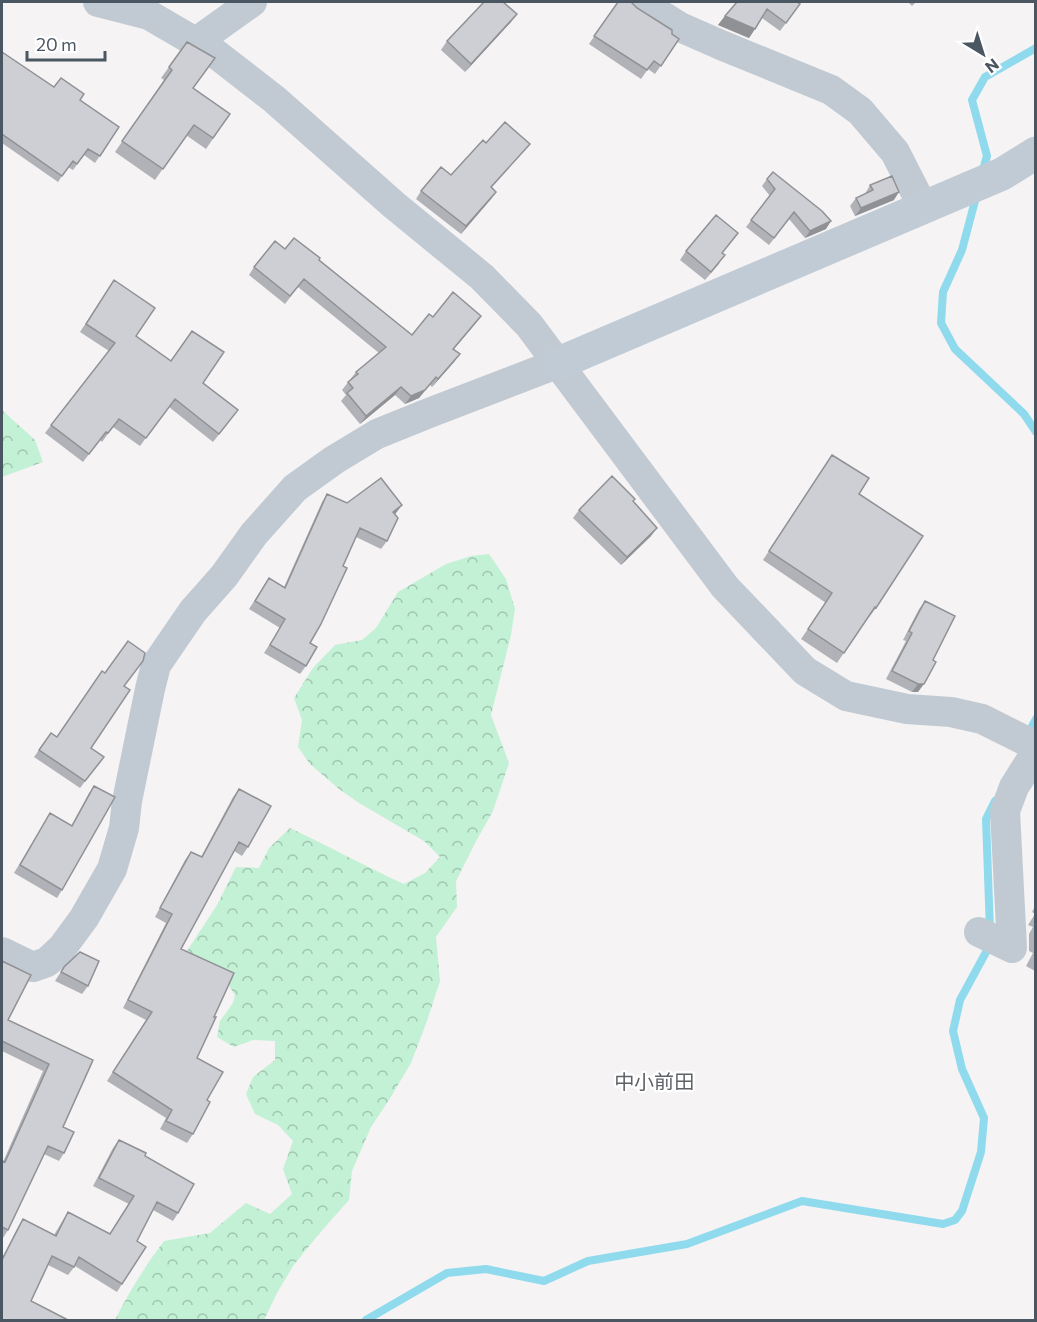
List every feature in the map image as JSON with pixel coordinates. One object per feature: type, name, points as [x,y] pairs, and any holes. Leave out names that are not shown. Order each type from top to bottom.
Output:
[{"type":"street","points":[[98,2],[149,15],[216,54],[274,99],[394,205],[482,277],[529,325],[559,363],[725,587],[805,671],[846,696],[907,709],[951,712],[982,719],[1035,746]]},
{"type":"street","points":[[196,42],[252,2]]},
{"type":"street","points":[[640,2],[680,27],[831,90],[860,111],[895,152],[923,207]]},
{"type":"street","points":[[2,952],[33,966],[46,962],[62,948],[84,918],[112,868],[124,828],[127,801],[156,665],[193,611],[224,576],[254,534],[295,488],[334,460],[377,434],[559,363],[1002,174],[1035,153]]},
{"type":"street","points":[[979,932],[1012,948],[1005,811],[1014,787],[1035,752]]},
{"type":"green space","points":[[2,410],[35,440],[43,462],[2,477]]},
{"type":"green space","points":[[489,554],[506,579],[515,609],[511,635],[491,715],[509,763],[493,811],[456,881],[457,907],[436,937],[440,981],[427,1021],[411,1063],[371,1127],[352,1171],[349,1200],[293,1266],[264,1320],[115,1320],[138,1279],[164,1241],[210,1233],[246,1203],[270,1214],[292,1194],[283,1169],[293,1141],[278,1125],[255,1114],[246,1094],[253,1077],[275,1060],[275,1041],[253,1040],[234,1047],[217,1037],[220,1021],[233,1003],[235,995],[219,971],[200,968],[187,951],[217,905],[236,867],[259,868],[269,848],[290,828],[404,884],[425,873],[440,857],[424,841],[359,803],[310,764],[298,747],[302,720],[294,698],[313,668],[335,645],[362,640],[376,628],[398,592],[446,564],[471,556]]},
{"type":"building","points":[[484,2],[503,2],[517,14],[471,64],[447,41]]},
{"type":"building","points":[[618,2],[631,2],[672,30],[672,34],[679,39],[661,66],[654,61],[647,70],[594,36]]},
{"type":"building","points":[[737,2],[797,2],[800,4],[786,23],[767,9],[755,29],[725,16]]},
{"type":"building","points":[[187,42],[215,58],[193,88],[230,114],[213,138],[194,125],[163,169],[122,141],[172,70],[169,67]]},
{"type":"building","points":[[2,52],[54,87],[61,78],[84,94],[80,100],[119,127],[100,156],[88,149],[77,164],[73,161],[62,176],[2,134]]},
{"type":"building","points":[[505,122],[530,144],[491,187],[496,192],[466,226],[421,191],[441,167],[451,175],[483,140],[486,143]]},
{"type":"building","points":[[773,172],[822,211],[831,221],[810,231],[794,212],[774,238],[751,220],[775,189],[767,179]]},
{"type":"building","points":[[892,176],[899,192],[861,208],[856,198],[873,190],[870,185]]},
{"type":"building","points":[[716,215],[738,233],[722,253],[725,255],[711,272],[686,251]]},
{"type":"building","points":[[294,238],[412,335],[429,314],[433,317],[453,292],[481,316],[453,349],[460,354],[438,379],[436,377],[425,390],[411,396],[401,387],[366,416],[347,393],[353,388],[348,382],[358,374],[356,372],[386,347],[304,279],[290,296],[254,267],[275,241],[285,249]]},
{"type":"building","points":[[114,280],[155,308],[136,336],[171,361],[192,331],[224,352],[203,383],[238,410],[219,434],[175,399],[146,438],[119,419],[89,454],[51,425],[115,343],[86,324]]},
{"type":"building","points":[[832,455],[869,478],[859,494],[923,536],[844,653],[808,629],[832,593],[769,551]]},
{"type":"building","points":[[612,476],[635,499],[633,501],[657,528],[627,557],[579,510]]},
{"type":"building","points":[[381,478],[402,505],[393,512],[398,518],[387,541],[360,528],[343,566],[347,568],[310,643],[317,647],[306,666],[270,645],[285,619],[255,601],[269,578],[285,588],[327,494],[347,503]]},
{"type":"building","points":[[925,601],[955,616],[933,660],[936,662],[924,684],[918,684],[892,671],[912,633],[909,631]]},
{"type":"building","points":[[128,641],[145,653],[143,661],[124,686],[130,690],[91,748],[104,757],[85,781],[39,750],[51,733],[57,737],[102,671],[105,673]]},
{"type":"building","points":[[94,786],[115,797],[62,890],[20,865],[50,813],[72,826]]},
{"type":"building","points":[[239,789],[271,806],[248,847],[239,842],[181,949],[234,973],[197,1058],[223,1072],[207,1100],[210,1102],[193,1134],[166,1121],[172,1110],[113,1072],[152,1012],[128,1000],[172,914],[160,908],[191,852],[202,857]]},
{"type":"building","points":[[80,952],[99,961],[88,986],[61,972]]},
{"type":"building","points":[[2,961],[31,975],[8,1020],[93,1060],[63,1127],[74,1132],[64,1153],[48,1146],[8,1230],[2,1227],[2,1161],[5,1162],[49,1064],[2,1041]]},
{"type":"building","points":[[119,1140],[146,1153],[145,1156],[194,1184],[178,1213],[157,1202],[137,1241],[146,1247],[122,1284],[79,1257],[74,1267],[52,1256],[31,1301],[68,1320],[2,1320],[2,1260],[23,1219],[56,1236],[68,1212],[110,1234],[134,1196],[99,1178]]},
{"type":"waterway","points":[[982,173],[987,156],[972,100],[985,77],[1036,48]]},
{"type":"waterway","points":[[976,197],[962,250],[943,292],[941,323],[955,349],[1024,414],[1036,432]]},
{"type":"waterway","points":[[1028,734],[1036,719]]},
{"type":"waterway","points":[[990,931],[986,819],[995,801]]},
{"type":"waterway","points":[[366,1320],[447,1273],[486,1269],[544,1281],[588,1261],[687,1244],[802,1201],[943,1224],[955,1220],[962,1211],[981,1152],[984,1118],[962,1069],[953,1031],[960,1000],[991,943]]},
{"type":"district","name":"中小前田","points":[[654,1082]]}]
